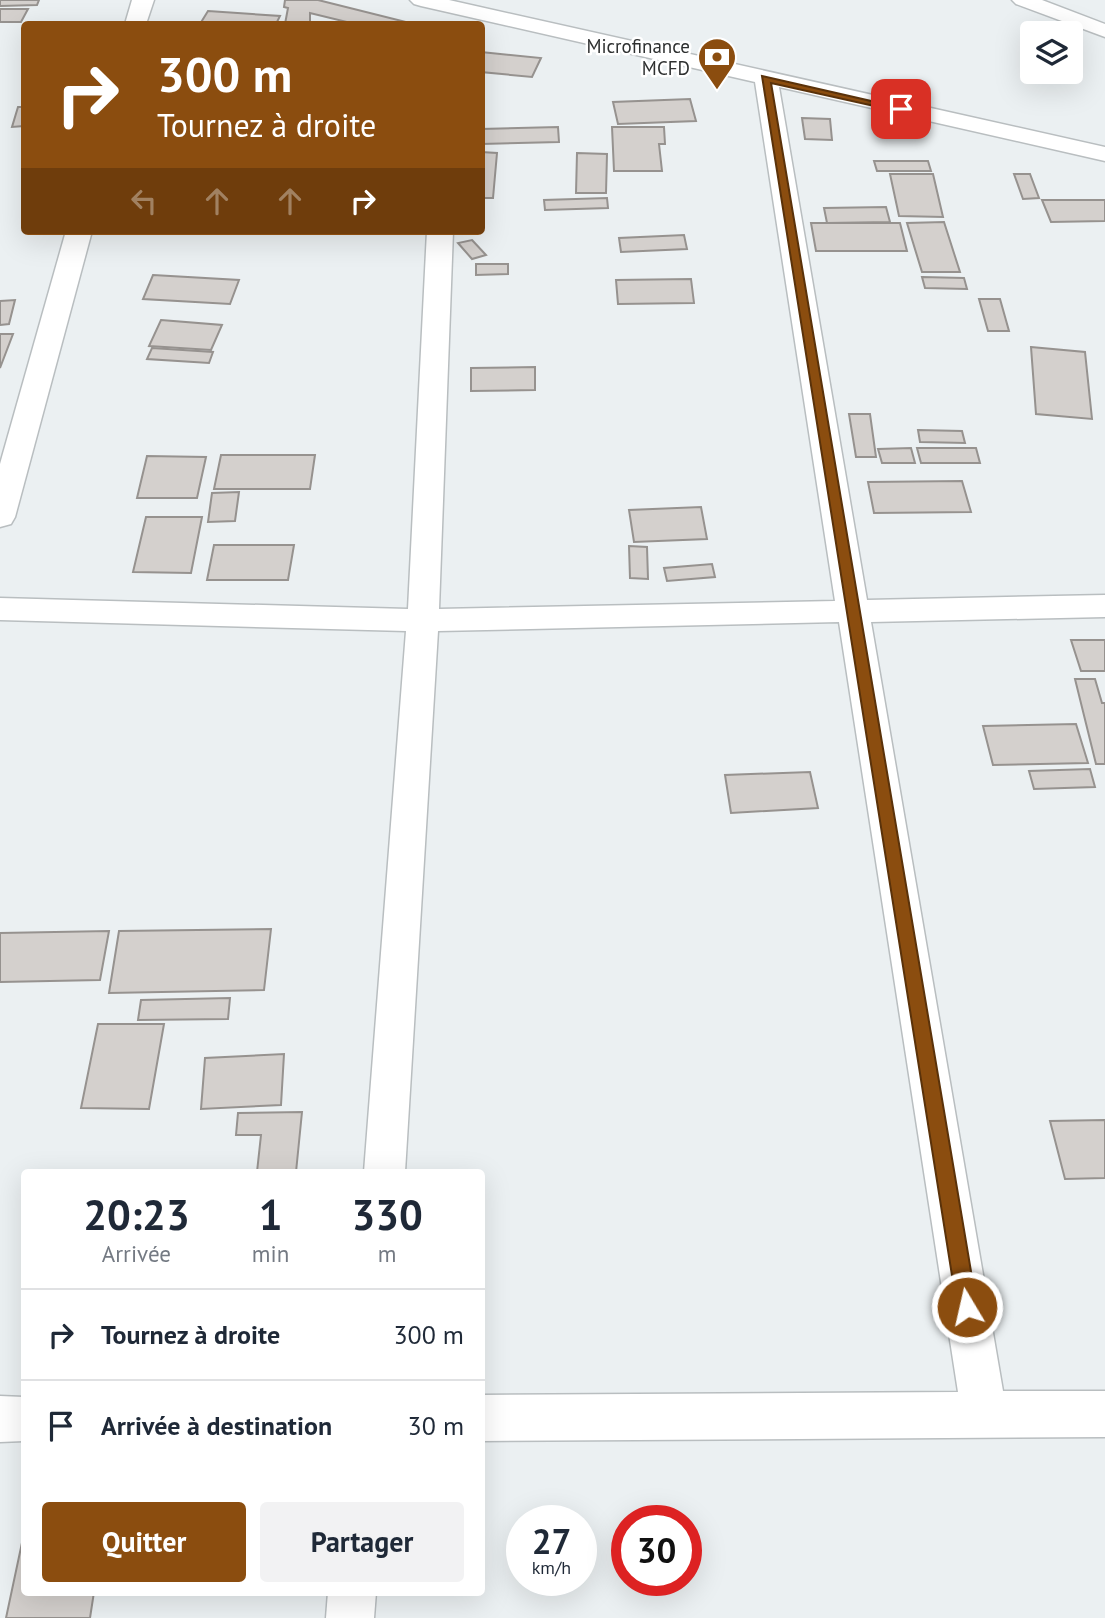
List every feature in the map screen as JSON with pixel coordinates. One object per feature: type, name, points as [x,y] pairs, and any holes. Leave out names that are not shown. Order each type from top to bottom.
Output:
[{"type":"street","points":[[137,21],[143,0]]},
{"type":"street","points":[[422,0],[451,16],[476,21]]},
{"type":"street","points":[[1023,0],[1105,32]]},
{"type":"street","points":[[485,23],[766,79],[1105,154]]},
{"type":"street","points":[[766,79],[984,1414]]},
{"type":"street","points":[[0,517],[78,235]]},
{"type":"street","points":[[384,1169],[423,620],[440,235]]},
{"type":"street","points":[[0,610],[423,620],[1105,606]]},
{"type":"street","points":[[485,1418],[1105,1414]]},
{"type":"street","points":[[0,1419],[21,1419]]},
{"type":"street","points":[[350,1618],[352,1596]]},
{"type":"building","points":[[0,0],[39,0],[37,5],[0,6]]},
{"type":"building","points":[[285,0],[318,0],[402,21],[343,21],[310,13],[310,21],[286,21],[288,8],[284,7]]},
{"type":"building","points":[[0,9],[28,9],[21,22],[0,22]]},
{"type":"building","points":[[208,11],[280,16],[278,21],[202,21]]},
{"type":"building","points":[[485,52],[541,58],[532,77],[485,72]]},
{"type":"building","points":[[690,99],[696,121],[618,124],[613,102]]},
{"type":"building","points":[[18,107],[21,107],[21,126],[12,127]]},
{"type":"building","points":[[802,118],[830,119],[832,140],[805,139]]},
{"type":"building","points":[[558,127],[559,142],[485,144],[485,129]]},
{"type":"building","points":[[612,127],[664,127],[665,144],[659,144],[662,171],[614,171]]},
{"type":"building","points":[[485,152],[497,153],[493,198],[485,198]]},
{"type":"building","points":[[577,153],[607,154],[606,193],[576,193]]},
{"type":"building","points":[[874,161],[928,161],[931,171],[877,171]]},
{"type":"building","points":[[890,174],[933,174],[943,217],[899,216]]},
{"type":"building","points":[[1014,174],[1030,174],[1039,198],[1023,199]]},
{"type":"building","points":[[607,198],[608,208],[545,210],[544,200]]},
{"type":"building","points":[[1042,200],[1105,200],[1105,221],[1051,222]]},
{"type":"building","points":[[886,207],[890,222],[827,223],[824,208]]},
{"type":"building","points":[[944,222],[960,272],[922,272],[907,223]]},
{"type":"building","points":[[811,223],[900,223],[907,251],[816,251]]},
{"type":"building","points":[[684,235],[687,249],[621,252],[619,238]]},
{"type":"building","points":[[472,240],[486,255],[472,259],[458,243]]},
{"type":"building","points":[[476,264],[508,264],[508,274],[476,275]]},
{"type":"building","points":[[153,275],[239,280],[230,304],[143,299]]},
{"type":"building","points":[[922,277],[964,278],[967,289],[925,288]]},
{"type":"building","points":[[691,279],[694,303],[618,304],[616,280]]},
{"type":"building","points":[[979,299],[1000,299],[1009,331],[988,331]]},
{"type":"building","points":[[15,300],[9,324],[0,325],[0,301]]},
{"type":"building","points":[[161,320],[222,325],[211,350],[149,346]]},
{"type":"building","points":[[0,334],[13,334],[0,368]]},
{"type":"building","points":[[1031,347],[1085,352],[1092,419],[1036,414]]},
{"type":"building","points":[[152,348],[213,352],[209,363],[147,359]]},
{"type":"building","points":[[535,367],[535,390],[471,391],[471,368]]},
{"type":"building","points":[[849,414],[870,414],[876,457],[856,457]]},
{"type":"building","points":[[918,430],[962,431],[965,443],[920,442]]},
{"type":"building","points":[[911,448],[915,463],[882,463],[878,449]]},
{"type":"building","points":[[917,448],[976,448],[980,463],[921,463]]},
{"type":"building","points":[[221,455],[315,455],[310,489],[214,489]]},
{"type":"building","points":[[147,456],[206,457],[197,498],[137,498]]},
{"type":"building","points":[[962,481],[971,512],[874,513],[868,482]]},
{"type":"building","points":[[239,492],[235,521],[208,522],[212,493]]},
{"type":"building","points":[[701,507],[707,539],[634,542],[629,510]]},
{"type":"building","points":[[146,517],[202,517],[191,573],[133,572]]},
{"type":"building","points":[[214,545],[294,545],[288,580],[207,580]]},
{"type":"building","points":[[629,546],[647,547],[648,579],[630,578]]},
{"type":"building","points":[[712,564],[715,577],[667,581],[664,568]]},
{"type":"building","points":[[1071,640],[1105,640],[1105,671],[1081,671]]},
{"type":"building","points":[[1075,679],[1095,679],[1102,703],[1105,703],[1105,764],[1096,764]]},
{"type":"building","points":[[1076,724],[1088,763],[993,765],[983,726]]},
{"type":"building","points":[[1090,769],[1095,787],[1034,789],[1029,771]]},
{"type":"building","points":[[810,772],[818,808],[731,813],[725,775]]},
{"type":"building","points":[[271,929],[264,990],[109,993],[119,931]]},
{"type":"building","points":[[109,931],[100,980],[0,982],[0,933]]},
{"type":"building","points":[[230,998],[228,1019],[138,1020],[141,1000]]},
{"type":"building","points":[[98,1024],[164,1024],[149,1109],[81,1108]]},
{"type":"building","points":[[284,1054],[281,1105],[201,1109],[205,1058]]},
{"type":"building","points":[[302,1112],[296,1169],[257,1169],[261,1135],[236,1135],[238,1113]]},
{"type":"building","points":[[1105,1120],[1105,1178],[1065,1179],[1050,1121]]},
{"type":"building","points":[[21,1547],[21,1596],[93,1596],[90,1618],[6,1618]]},
{"type":"place","name":"Microfinance MCFD","points":[[717,91]]},
{"type":"route","points":[[901,109],[766,79],[967,1307]]}]
